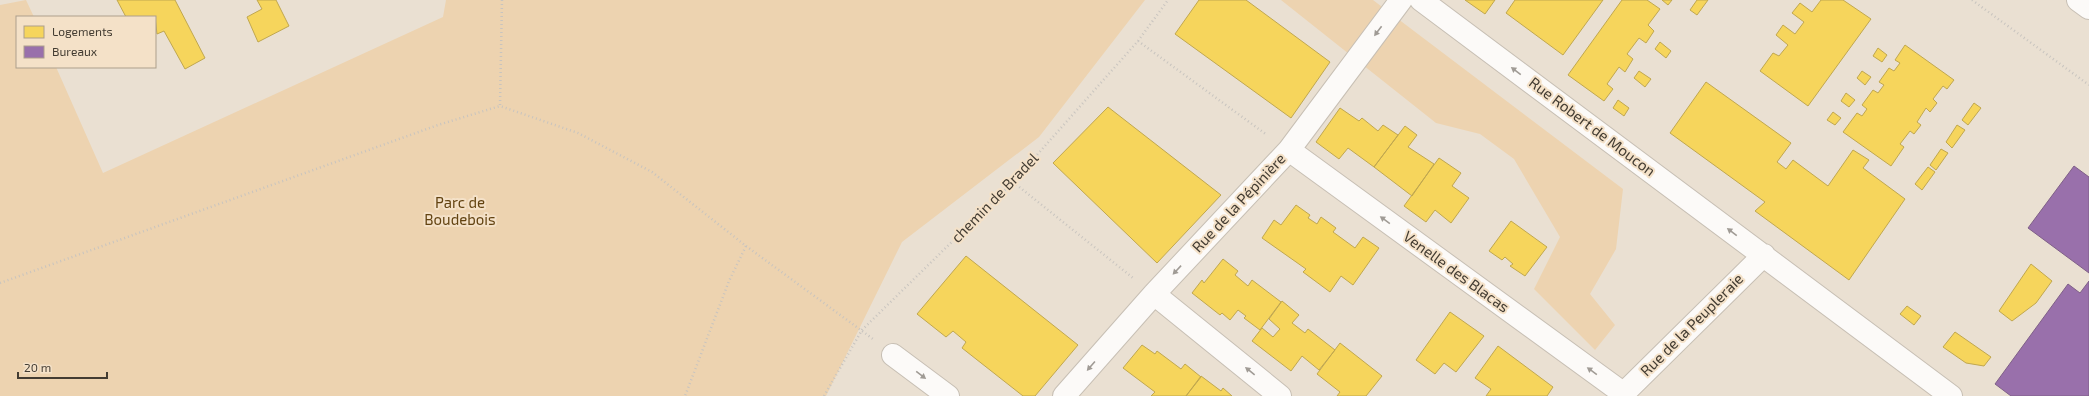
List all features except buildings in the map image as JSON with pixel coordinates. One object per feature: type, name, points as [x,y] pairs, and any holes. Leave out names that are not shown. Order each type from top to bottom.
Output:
[{"type":"street","name":"Rue de la Pépinière","points":[[1064,396],[1154,294],[1289,150],[1401,0]]},
{"type":"street","name":"Rue Robert de Moucon","points":[[1421,0],[1951,396]]},
{"type":"street","points":[[2078,0],[2089,8]]},
{"type":"street","name":"Venelle des Blacas","points":[[1289,150],[1622,395]]},
{"type":"street","name":"Rue de la Peupleraie","points":[[1622,395],[1764,255]]},
{"type":"street","points":[[1154,294],[1280,396]]},
{"type":"street","points":[[894,354],[948,396]]},
{"type":"path","points":[[500,106],[502,0]]},
{"type":"path","name":"chemin de Bradel","points":[[824,396],[862,330],[1013,182],[1138,41],[1168,0]]},
{"type":"path","points":[[1972,0],[2089,85]]},
{"type":"path","points":[[1138,41],[1289,150]]},
{"type":"path","points":[[0,283],[438,125],[500,106],[578,133],[652,172],[746,246],[894,354]]},
{"type":"path","points":[[1013,182],[1154,294]]},
{"type":"path","points":[[685,396],[729,281],[746,246]]},
{"type":"green space","name":"Parc de Boudebois","points":[[26,0],[34,16],[16,16],[16,68],[56,68],[103,173],[443,17],[446,0],[1145,0],[1039,137],[902,242],[826,396],[0,396],[0,5]]},
{"type":"green space","points":[[1281,0],[1373,0],[1623,189],[1616,249],[1590,294],[1615,325],[1595,350],[1534,289],[1560,237],[1514,159],[1480,134],[1436,123]]}]
